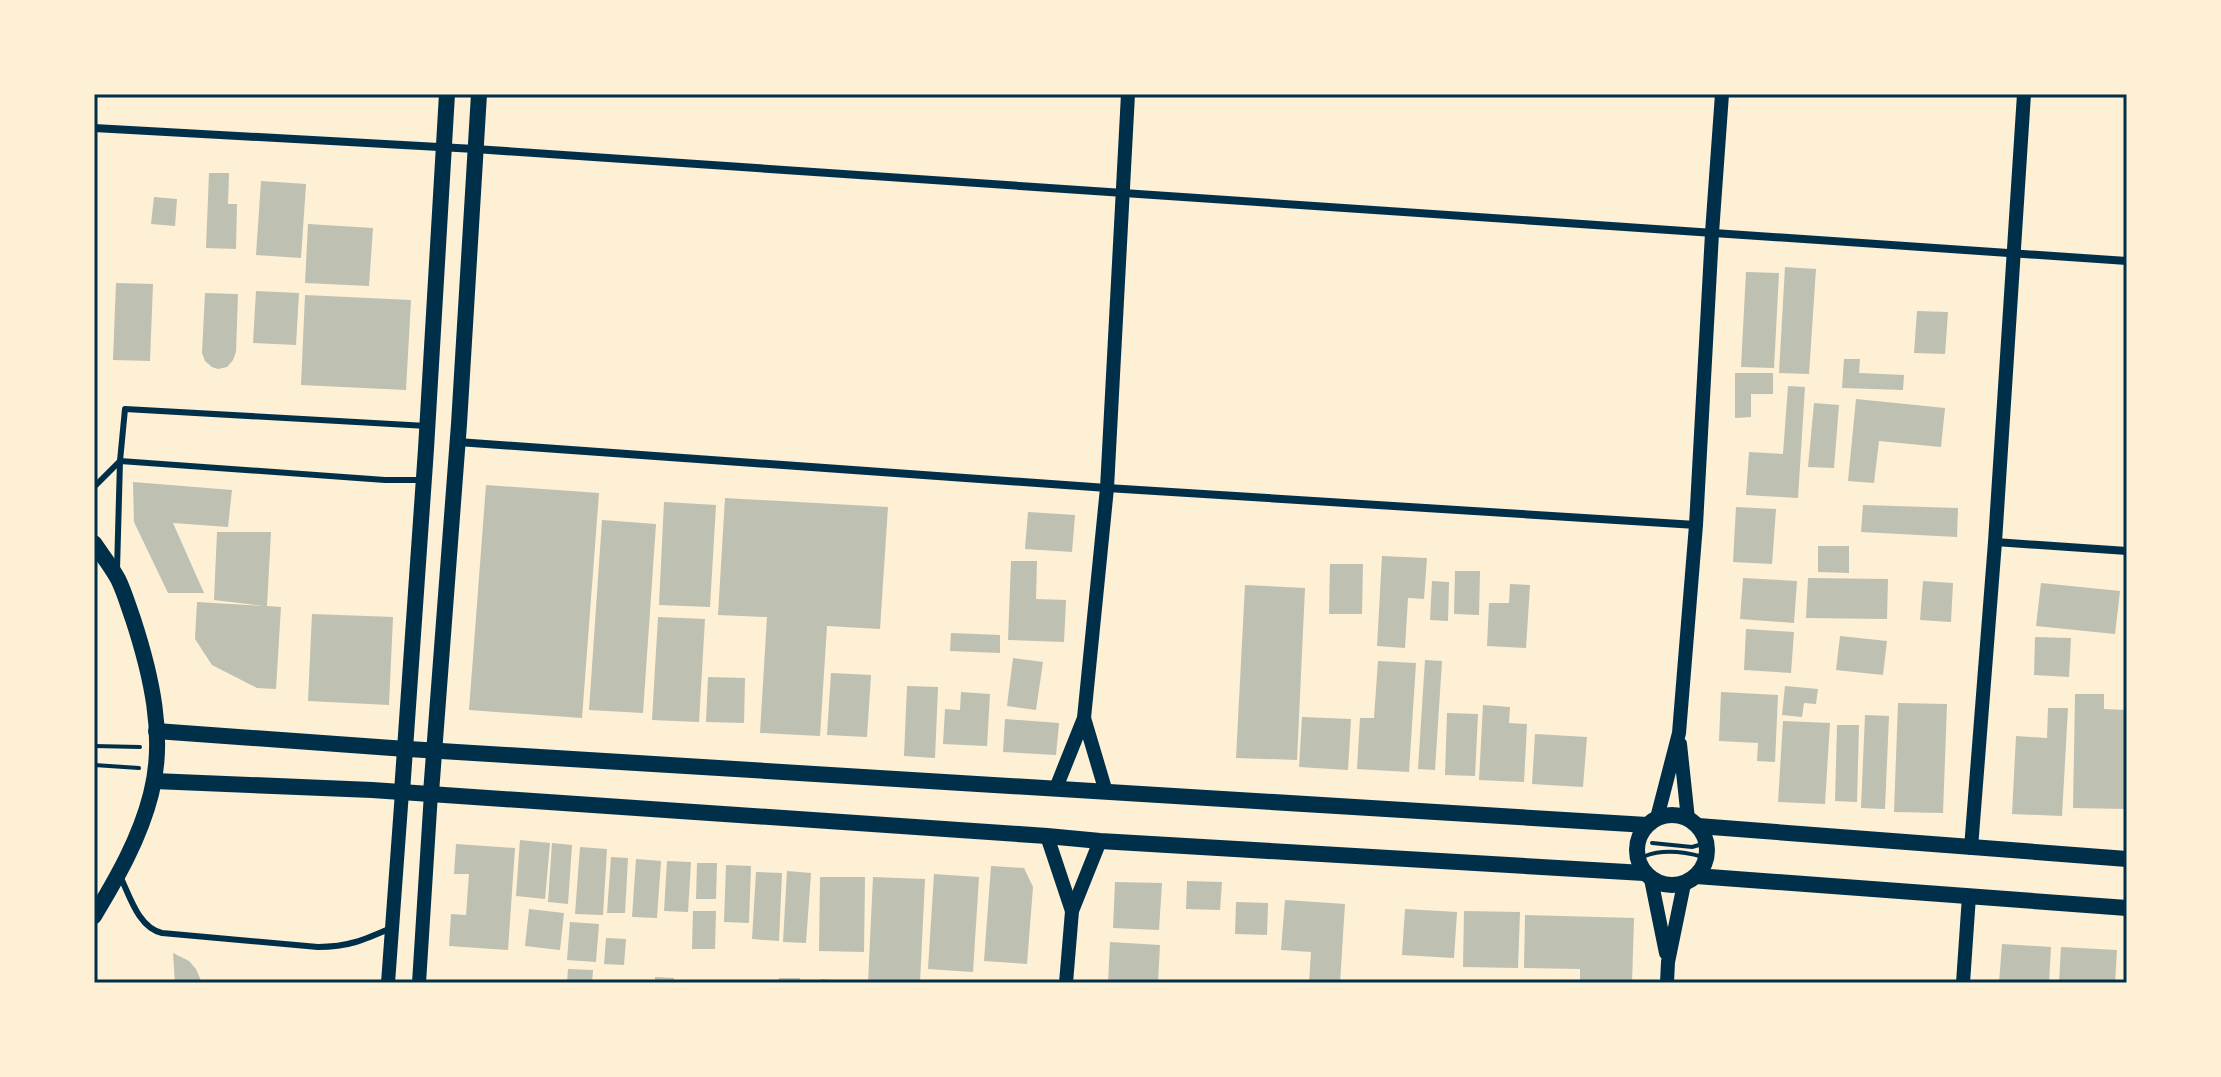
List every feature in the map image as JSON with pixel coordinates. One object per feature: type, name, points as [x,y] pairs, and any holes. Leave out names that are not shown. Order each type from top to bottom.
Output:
[{"type":"main road","points":[[402,792],[447,94]]},
{"type":"main road","points":[[431,793],[479,94]]},
{"type":"main road","points":[[94,543],[117,578],[145,655],[154,695],[156,739],[151,796],[119,875],[94,916]]},
{"type":"main road","points":[[156,739],[405,749],[1106,792],[1652,821],[1674,815],[1693,822],[2127,859]]},
{"type":"main road","points":[[155,775],[1647,876],[1669,886],[1690,880],[2127,908]]},
{"type":"main road","points":[[1647,876],[1638,863],[1636,853],[1641,833],[1652,821]]},
{"type":"main road","points":[[1690,880],[1702,869],[1707,851],[1703,834],[1693,822]]},
{"type":"street","points":[[1056,788],[1084,718],[1107,488],[1128,94]]},
{"type":"street","points":[[1652,821],[1679,733],[1696,525],[1722,94]]},
{"type":"street","points":[[1971,848],[1995,542],[2024,94]]},
{"type":"street","points":[[94,128],[475,149],[2127,261]]},
{"type":"street","points":[[457,442],[1107,488],[1696,525]]},
{"type":"street","points":[[1995,542],[2127,551]]},
{"type":"street","points":[[1084,718],[1106,792]]},
{"type":"street","points":[[1679,733],[1693,822]]},
{"type":"street","points":[[388,983],[402,792]]},
{"type":"street","points":[[419,983],[431,793]]},
{"type":"street","points":[[1047,836],[1072,911]]},
{"type":"street","points":[[1066,983],[1072,911],[1100,841]]},
{"type":"street","points":[[1647,876],[1668,962]]},
{"type":"street","points":[[1667,983],[1668,962],[1690,880]]},
{"type":"street","points":[[1963,983],[1969,896]]},
{"type":"lane","points":[[117,578],[120,461],[125,409],[427,426]]},
{"type":"lane","points":[[94,487],[120,461],[422,480]]},
{"type":"lane","points":[[119,875],[145,924],[162,933],[337,947],[357,943],[392,927]]},
{"type":"path","points":[[94,746],[156,739]]},
{"type":"path","points":[[94,765],[155,775]]},
{"type":"building","points":[[209,173],[229,173],[228,204],[237,204],[236,249],[206,248]]},
{"type":"building","points":[[261,181],[306,184],[301,258],[256,255]]},
{"type":"building","points":[[154,197],[177,199],[175,226],[151,224]]},
{"type":"building","points":[[308,224],[373,228],[369,286],[305,283]]},
{"type":"building","points":[[1785,267],[1816,269],[1809,374],[1779,373]]},
{"type":"building","points":[[1746,272],[1779,273],[1774,368],[1741,367]]},
{"type":"building","points":[[116,283],[153,284],[150,361],[113,360]]},
{"type":"building","points":[[256,291],[299,293],[296,345],[253,343]]},
{"type":"building","points":[[205,293],[238,294],[236,352],[227,367],[212,367],[202,353]]},
{"type":"building","points":[[305,295],[411,300],[406,390],[301,385]]},
{"type":"building","points":[[1917,311],[1948,312],[1945,354],[1914,353]]},
{"type":"building","points":[[1844,359],[1860,359],[1859,373],[1904,375],[1903,390],[1842,388]]},
{"type":"building","points":[[1735,373],[1773,373],[1773,394],[1751,394],[1751,417],[1735,418]]},
{"type":"building","points":[[1788,386],[1805,387],[1798,498],[1746,495],[1749,452],[1783,454]]},
{"type":"building","points":[[1856,399],[1945,408],[1941,447],[1879,441],[1874,483],[1848,481]]},
{"type":"building","points":[[1814,403],[1839,405],[1834,468],[1808,467]]},
{"type":"building","points":[[133,482],[232,490],[228,527],[173,523],[204,593],[168,593],[134,522]]},
{"type":"building","points":[[486,485],[599,493],[582,718],[469,710]]},
{"type":"building","points":[[725,498],[888,507],[880,629],[827,626],[820,736],[760,733],[767,617],[718,615]]},
{"type":"building","points":[[664,502],[716,505],[710,607],[659,605]]},
{"type":"building","points":[[1863,505],[1958,508],[1957,537],[1861,532]]},
{"type":"building","points":[[1736,507],[1776,509],[1772,564],[1733,562]]},
{"type":"building","points":[[1028,512],[1075,515],[1072,552],[1025,549]]},
{"type":"building","points":[[602,520],[656,524],[643,713],[589,710]]},
{"type":"building","points":[[217,532],[271,532],[267,606],[281,607],[276,689],[257,688],[212,665],[195,639],[197,602],[264,606],[214,600]]},
{"type":"building","points":[[1818,546],[1849,546],[1849,573],[1818,572]]},
{"type":"building","points":[[1382,556],[1427,558],[1424,599],[1408,598],[1405,648],[1377,646]]},
{"type":"building","points":[[1011,561],[1037,561],[1036,599],[1066,600],[1064,642],[1008,640]]},
{"type":"building","points":[[1330,564],[1363,564],[1362,614],[1329,614]]},
{"type":"building","points":[[1455,571],[1480,571],[1479,615],[1454,614]]},
{"type":"building","points":[[1743,578],[1797,581],[1794,623],[1740,619]]},
{"type":"building","points":[[1808,578],[1888,579],[1887,619],[1806,618]]},
{"type":"building","points":[[1432,581],[1449,582],[1448,621],[1430,620]]},
{"type":"building","points":[[1923,581],[1953,583],[1951,622],[1920,620]]},
{"type":"building","points":[[2041,583],[2120,591],[2115,634],[2036,626]]},
{"type":"building","points":[[1510,584],[1530,585],[1526,648],[1487,646],[1489,603],[1509,603]]},
{"type":"building","points":[[1245,585],[1305,588],[1297,760],[1236,758]]},
{"type":"building","points":[[312,614],[393,617],[389,705],[308,701]]},
{"type":"building","points":[[658,617],[705,619],[699,722],[652,720]]},
{"type":"building","points":[[1746,629],[1794,632],[1791,673],[1744,670]]},
{"type":"building","points":[[951,633],[1000,635],[1000,653],[950,651]]},
{"type":"building","points":[[1840,636],[1887,641],[1883,675],[1836,670]]},
{"type":"building","points":[[2035,637],[2071,638],[2069,677],[2034,675]]},
{"type":"building","points":[[1013,658],[1043,662],[1036,710],[1007,706]]},
{"type":"building","points":[[1425,660],[1442,661],[1435,770],[1418,769]]},
{"type":"building","points":[[1378,661],[1416,663],[1409,772],[1357,769],[1360,718],[1374,718]]},
{"type":"building","points":[[831,673],[871,675],[867,737],[827,735]]},
{"type":"building","points":[[708,677],[745,678],[744,723],[706,722]]},
{"type":"building","points":[[907,686],[938,687],[935,758],[904,756]]},
{"type":"building","points":[[1785,686],[1818,689],[1816,704],[1804,703],[1802,717],[1782,715]]},
{"type":"building","points":[[961,692],[990,694],[987,746],[943,744],[945,709],[960,710]]},
{"type":"building","points":[[1721,692],[1778,695],[1775,762],[1757,761],[1758,743],[1719,741]]},
{"type":"building","points":[[2075,694],[2104,694],[2104,709],[2127,710],[2127,809],[2073,808]]},
{"type":"building","points":[[1898,703],[1947,704],[1943,813],[1894,812]]},
{"type":"building","points":[[1483,705],[1510,707],[1509,723],[1527,724],[1524,782],[1479,780]]},
{"type":"building","points":[[2048,708],[2068,708],[2062,816],[2012,814],[2016,736],[2047,738]]},
{"type":"building","points":[[1447,713],[1478,714],[1475,776],[1445,775]]},
{"type":"building","points":[[1865,715],[1889,716],[1885,809],[1861,808]]},
{"type":"building","points":[[1302,717],[1351,719],[1348,770],[1299,767]]},
{"type":"building","points":[[1005,719],[1059,723],[1056,755],[1003,752]]},
{"type":"building","points":[[1783,721],[1830,723],[1825,804],[1778,802]]},
{"type":"building","points":[[1837,725],[1859,725],[1857,802],[1835,801]]},
{"type":"building","points":[[1535,734],[1587,737],[1583,787],[1532,784]]},
{"type":"building","points":[[520,840],[550,843],[545,899],[516,896]]},
{"type":"building","points":[[552,843],[572,845],[568,904],[548,902]]},
{"type":"building","points":[[456,844],[515,848],[508,950],[449,946],[451,914],[466,915],[469,874],[454,874]]},
{"type":"building","points":[[580,847],[607,849],[603,915],[575,914]]},
{"type":"building","points":[[611,857],[628,858],[625,913],[607,913]]},
{"type":"building","points":[[636,859],[661,861],[657,918],[632,917]]},
{"type":"building","points":[[667,861],[691,862],[688,912],[664,911]]},
{"type":"building","points":[[697,863],[717,863],[716,899],[696,899]]},
{"type":"building","points":[[726,865],[751,866],[749,923],[724,922]]},
{"type":"building","points":[[991,866],[1024,868],[1033,887],[1027,964],[984,961]]},
{"type":"building","points":[[787,871],[811,873],[806,943],[783,942]]},
{"type":"building","points":[[756,872],[782,873],[779,941],[752,939]]},
{"type":"building","points":[[934,874],[979,877],[973,972],[928,969]]},
{"type":"building","points":[[820,877],[865,877],[864,952],[819,951]]},
{"type":"building","points":[[873,877],[925,879],[920,983],[868,983]]},
{"type":"building","points":[[1187,881],[1222,882],[1220,910],[1186,909]]},
{"type":"building","points":[[1115,882],[1162,883],[1159,930],[1113,928]]},
{"type":"building","points":[[1285,900],[1345,904],[1340,983],[1309,983],[1311,952],[1281,950]]},
{"type":"building","points":[[1236,902],[1268,903],[1267,935],[1235,934]]},
{"type":"building","points":[[529,909],[564,913],[560,950],[525,946]]},
{"type":"building","points":[[1405,909],[1457,912],[1454,958],[1402,955]]},
{"type":"building","points":[[693,911],[716,911],[715,949],[692,949]]},
{"type":"building","points":[[1464,911],[1520,912],[1518,968],[1463,967]]},
{"type":"building","points":[[1525,915],[1634,918],[1632,983],[1580,983],[1580,969],[1524,968]]},
{"type":"building","points":[[570,922],[599,924],[596,962],[567,960]]},
{"type":"building","points":[[606,938],[626,939],[624,965],[604,964]]},
{"type":"building","points":[[1110,942],[1160,945],[1158,983],[1108,983]]},
{"type":"building","points":[[2002,944],[2051,947],[2049,983],[1999,983]]},
{"type":"building","points":[[2061,947],[2117,950],[2115,983],[2059,983]]},
{"type":"building","points":[[173,953],[189,961],[202,983],[175,983]]},
{"type":"building","points":[[568,969],[593,970],[592,983],[567,983]]},
{"type":"building","points":[[655,977],[674,978],[674,983],[655,983]]},
{"type":"building","points":[[779,978],[800,978],[800,983],[778,983]]},
{"type":"building","points":[[821,979],[843,981],[843,983],[821,983]]}]
